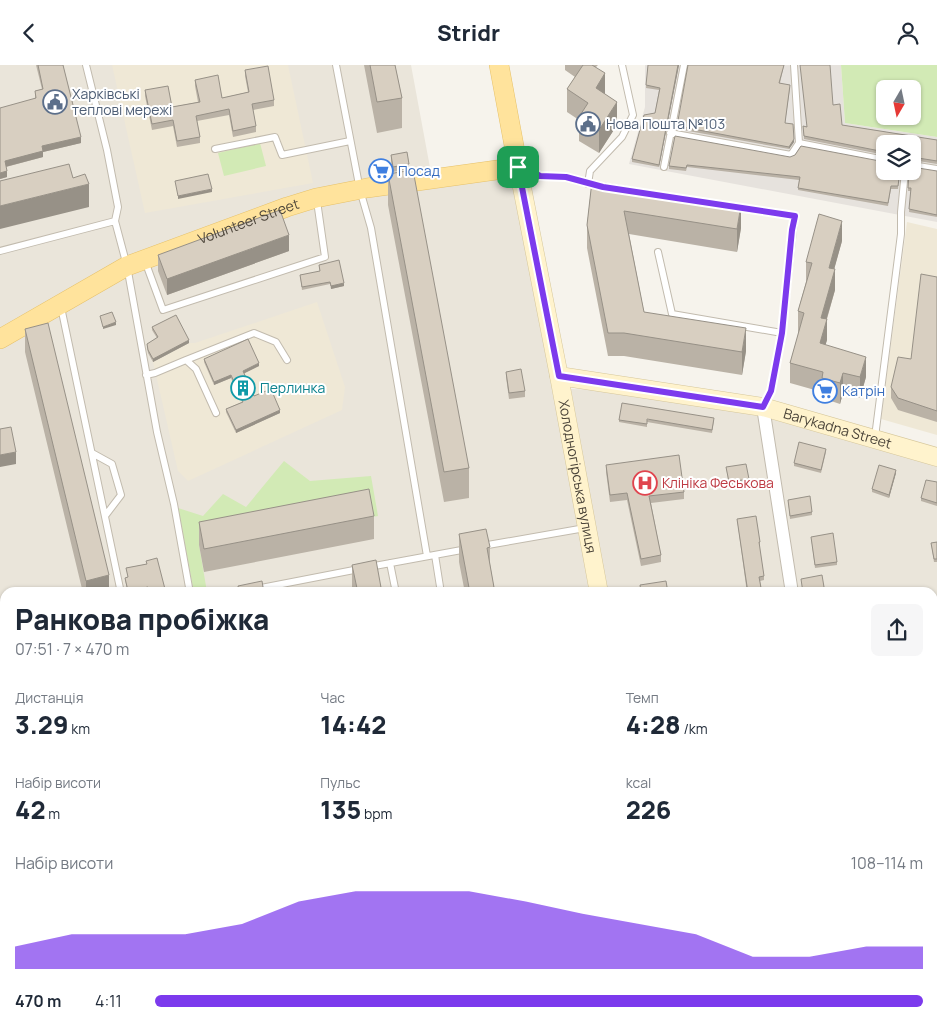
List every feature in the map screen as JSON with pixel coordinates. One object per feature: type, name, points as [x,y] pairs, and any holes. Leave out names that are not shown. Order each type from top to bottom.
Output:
[{"type":"main road","name":"Холодногірська вулиця","points":[[499,65],[598,587]]},
{"type":"main road","name":"Volunteer Street","points":[[0,339],[127,267],[316,198],[418,180],[518,167]]},
{"type":"main road","name":"Barykadna Street","points":[[559,376],[763,407],[937,457]]},
{"type":"street","points":[[763,407],[791,587]]},
{"type":"lane","points":[[86,65],[107,150],[118,207],[115,221],[127,267],[157,432],[174,504],[189,587]]},
{"type":"lane","points":[[336,65],[360,190],[371,228],[427,556]]},
{"type":"lane","points":[[588,184],[590,171],[622,137],[633,115],[622,65]]},
{"type":"lane","points":[[664,167],[684,65]]},
{"type":"lane","points":[[670,133],[791,155],[799,143],[794,65]]},
{"type":"lane","points":[[215,149],[275,137],[282,155],[350,141]]},
{"type":"lane","points":[[799,143],[876,158]]},
{"type":"lane","points":[[921,166],[937,169]]},
{"type":"lane","points":[[518,167],[540,176],[566,177],[603,187]]},
{"type":"lane","points":[[874,438],[901,234],[904,180]]},
{"type":"lane","points":[[145,259],[163,310],[325,257],[316,198]]},
{"type":"lane","points":[[727,206],[795,216],[782,333],[771,391],[763,407]]},
{"type":"lane","points":[[0,251],[115,221]]},
{"type":"lane","points":[[658,252],[672,314],[782,333]]},
{"type":"lane","points":[[61,304],[120,587]]},
{"type":"lane","points":[[146,375],[156,373],[254,333],[276,342],[287,360]]},
{"type":"lane","points":[[186,360],[196,369],[216,413]]},
{"type":"lane","points":[[92,453],[112,464],[121,495],[105,516]]},
{"type":"lane","points":[[282,587],[390,563],[587,527]]},
{"type":"lane","points":[[435,555],[440,587]]},
{"type":"lane","points":[[390,563],[395,587]]},
{"type":"shaded area","points":[[0,65],[411,65],[431,173],[314,194],[131,255],[0,329]]},
{"type":"shaded area","points":[[112,65],[288,65],[313,183],[145,213]]},
{"type":"shaded area","points":[[645,65],[841,65],[845,123],[937,137],[937,222],[629,164],[645,107]]},
{"type":"shaded area","points":[[513,176],[592,587],[0,587],[0,348],[125,277],[239,233],[343,199]]},
{"type":"shaded area","points":[[907,222],[937,229],[937,435],[881,419]]},
{"type":"shaded area","points":[[317,302],[345,387],[342,410],[188,481],[178,471],[153,362],[189,343],[195,343]]},
{"type":"shaded area","points":[[571,389],[595,390],[754,413],[937,462],[937,587],[606,587]]},
{"type":"green space","points":[[841,65],[937,65],[937,137],[845,123]]},
{"type":"green space","points":[[260,143],[266,166],[224,176],[218,153]]},
{"type":"green space","points":[[284,461],[310,481],[371,476],[378,516],[199,545],[206,587],[193,587],[178,508],[203,516],[223,494],[246,507]]},
{"type":"building","points":[[38,65],[63,65],[81,137],[42,146],[43,151],[5,161],[7,171],[0,173],[0,108],[36,98],[35,91],[43,89]]},
{"type":"building","points":[[370,65],[395,65],[402,98],[377,102]]},
{"type":"building","points":[[583,65],[592,65],[605,73],[596,88],[617,102],[599,130],[579,117],[588,103],[567,89]]},
{"type":"building","points":[[648,65],[678,65],[659,165],[632,159],[644,115],[655,113],[660,88],[646,85]]},
{"type":"building","points":[[688,65],[784,65],[779,83],[790,85],[785,123],[793,124],[794,139],[789,147],[677,126]]},
{"type":"building","points":[[800,65],[830,65],[833,105],[840,104],[842,125],[905,135],[876,135],[876,150],[804,136],[803,126],[807,127]]},
{"type":"building","points":[[268,66],[274,100],[252,104],[256,126],[233,131],[229,109],[196,116],[200,137],[177,141],[173,120],[152,124],[145,90],[168,86],[172,107],[200,102],[195,80],[218,75],[222,98],[249,92],[245,70]]},
{"type":"building","points":[[675,136],[790,157],[795,155],[801,146],[876,160],[876,180],[899,180],[898,186],[891,186],[888,203],[798,188],[800,177],[687,165],[686,168],[669,166]]},
{"type":"building","points":[[921,137],[937,140],[937,161],[921,158]]},
{"type":"building","points":[[407,152],[409,164],[393,167],[391,155]]},
{"type":"building","points":[[69,164],[73,178],[85,174],[89,184],[0,206],[0,181]]},
{"type":"building","points":[[921,168],[937,171],[937,215],[909,209],[911,188],[908,188],[908,180],[921,180]]},
{"type":"building","points":[[413,170],[469,468],[444,472],[388,174]]},
{"type":"building","points":[[208,174],[212,189],[178,196],[175,181]]},
{"type":"building","points":[[592,181],[741,205],[737,229],[624,211],[644,312],[746,328],[742,352],[624,333],[608,333],[587,225]]},
{"type":"building","points":[[280,210],[289,235],[167,279],[158,255]]},
{"type":"building","points":[[819,214],[842,221],[829,268],[835,269],[821,318],[827,319],[820,343],[866,357],[860,377],[843,373],[840,383],[822,378],[823,372],[790,363],[804,313],[798,311],[812,263],[806,262]]},
{"type":"building","points":[[339,260],[344,283],[331,286],[330,282],[302,287],[300,275],[320,271],[319,265]]},
{"type":"building","points":[[921,274],[937,277],[937,411],[898,398],[891,387],[898,357],[911,359]]},
{"type":"building","points":[[112,312],[116,322],[103,327],[100,316]]},
{"type":"building","points":[[176,315],[189,340],[153,359],[147,344],[158,337],[152,327]]},
{"type":"building","points":[[48,323],[109,575],[86,581],[25,329]]},
{"type":"building","name":"Перлинка","points":[[248,339],[259,363],[243,371],[254,396],[271,389],[280,410],[236,430],[226,409],[243,402],[231,375],[214,382],[204,359]]},
{"type":"building","points":[[521,369],[525,391],[509,393],[506,372]]},
{"type":"building","points":[[622,403],[714,418],[712,430],[647,419],[647,424],[619,420]]},
{"type":"building","points":[[11,427],[16,452],[0,455],[0,429]]},
{"type":"building","points":[[799,442],[826,449],[821,470],[794,463]]},
{"type":"building","points":[[679,455],[684,492],[649,496],[661,555],[641,559],[627,493],[610,495],[606,465]]},
{"type":"building","points":[[746,464],[749,479],[729,482],[726,467]]},
{"type":"building","points":[[879,465],[896,470],[889,495],[872,489]]},
{"type":"building","points":[[926,480],[937,482],[937,503],[921,498]]},
{"type":"building","points":[[369,489],[374,516],[204,549],[199,522]]},
{"type":"building","points":[[810,496],[812,512],[790,516],[788,500]]},
{"type":"building","points":[[756,516],[764,576],[759,577],[761,587],[747,587],[737,519]]},
{"type":"building","points":[[486,529],[490,547],[487,548],[494,587],[469,587],[459,534]]},
{"type":"building","points":[[833,533],[837,562],[815,565],[811,537]]},
{"type":"building","points":[[937,542],[937,559],[934,559],[931,543]]},
{"type":"building","points":[[157,558],[164,587],[127,587],[125,578],[128,577],[126,568],[147,564],[146,561]]},
{"type":"building","points":[[376,560],[381,587],[357,587],[352,565]]},
{"type":"building","points":[[822,575],[824,587],[802,587],[801,579]]},
{"type":"building","points":[[262,581],[263,587],[238,587]]},
{"type":"building","points":[[666,581],[667,587],[640,587],[640,585]]},
{"type":"place","name":"Харківські теплові мережі","points":[[55,102]]},
{"type":"place","name":"Нова Пошта №103","points":[[588,124]]},
{"type":"place","name":"Посад","points":[[381,171]]},
{"type":"place","name":"Перлинка","points":[[243,388]]},
{"type":"place","name":"Катрін","points":[[825,391]]},
{"type":"place","name":"Клініка Феськова","points":[[645,483]]},
{"type":"route","points":[[518,167],[540,176],[566,177],[603,187],[795,216],[782,333],[771,391],[763,407],[559,376],[518,167]]}]
